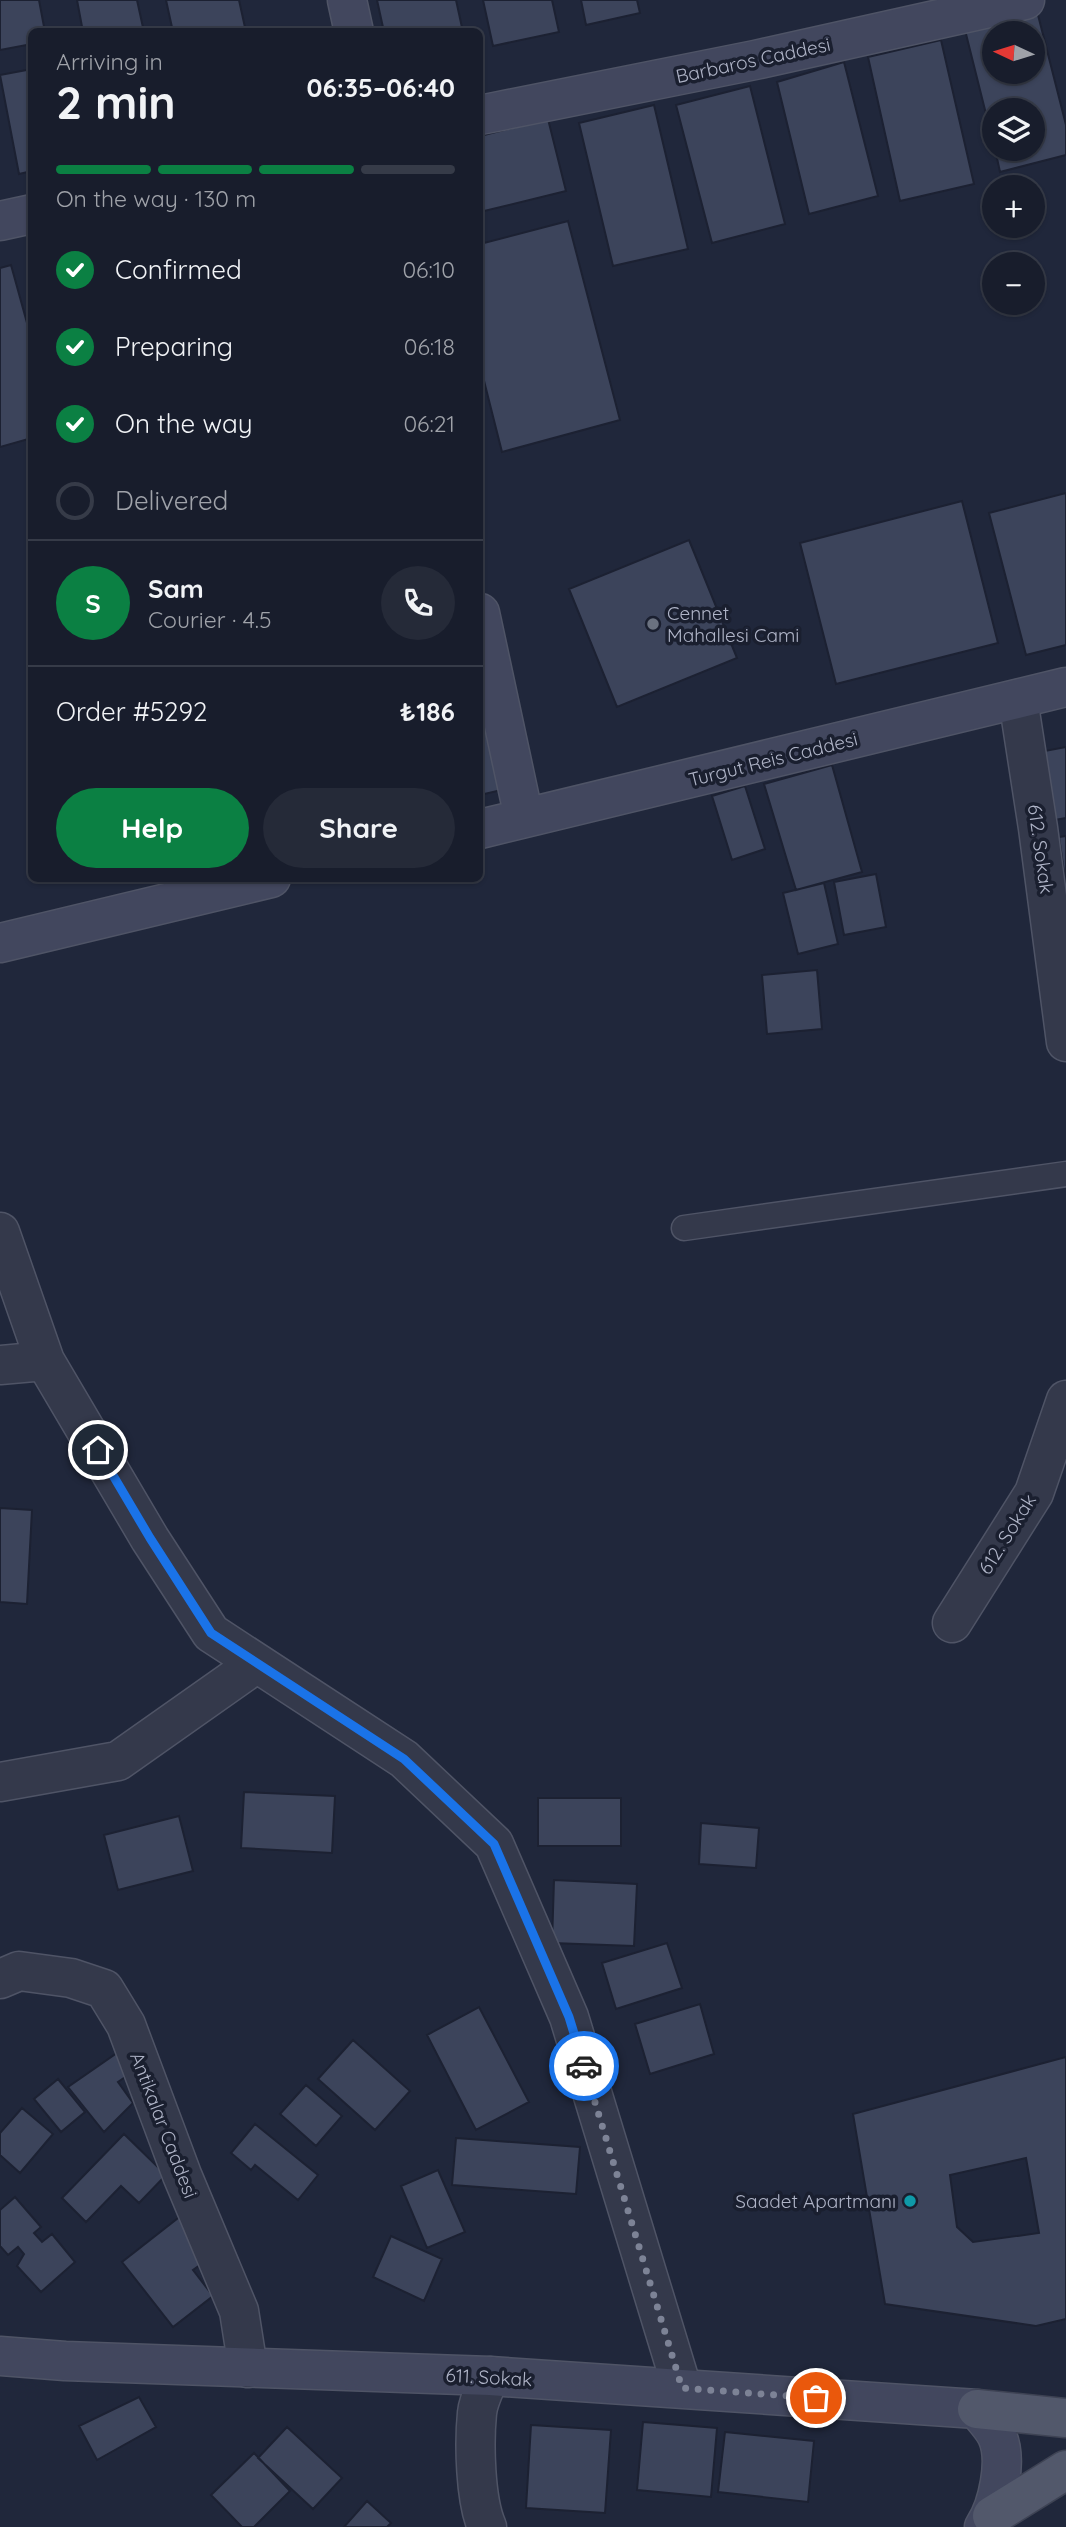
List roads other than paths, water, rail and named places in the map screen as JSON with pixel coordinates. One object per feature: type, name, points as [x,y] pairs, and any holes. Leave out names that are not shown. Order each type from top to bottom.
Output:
[{"type":"main road","points":[[977,2409],[1066,2418]]},
{"type":"main road","points":[[988,2521],[1066,2470]]},
{"type":"street","points":[[347,0],[353,28]]},
{"type":"street","name":"Barbaros Caddesi","points":[[483,114],[755,61],[1025,0]]},
{"type":"street","points":[[0,221],[28,215]]},
{"type":"street","points":[[483,627],[524,818]]},
{"type":"street","name":"Turgut Reis Caddesi","points":[[483,828],[1066,687]]},
{"type":"street","name":"612. Sokak","points":[[1018,699],[1066,1042]]},
{"type":"street","points":[[0,943],[254,882]]},
{"type":"street","points":[[0,1232],[45,1361],[150,1538],[211,1633],[404,1759],[494,1844],[569,2017],[682,2388]]},
{"type":"street","points":[[0,1365],[45,1361]]},
{"type":"street","name":"612. Sokak","points":[[952,1623],[1034,1493],[1066,1400]]},
{"type":"street","points":[[0,1782],[118,1761],[257,1663]]},
{"type":"street","name":"Antikalar Caddesi","points":[[0,1979],[19,1971],[71,1978],[104,1989],[126,2025],[182,2175],[239,2312],[248,2368]]},
{"type":"street","name":"611. Sokak","points":[[0,2356],[65,2361],[490,2376],[977,2409]]},
{"type":"street","points":[[487,2527],[480,2511],[478,2489],[477,2410],[490,2376]]},
{"type":"street","points":[[977,2409],[997,2436],[1003,2465],[988,2521]]},
{"type":"lane","points":[[684,1228],[1066,1174]]},
{"type":"place","name":"Cennet Mahallesi Cami","points":[[653,624]]},
{"type":"place","name":"Saadet Apartmanı","points":[[910,2201]]}]
